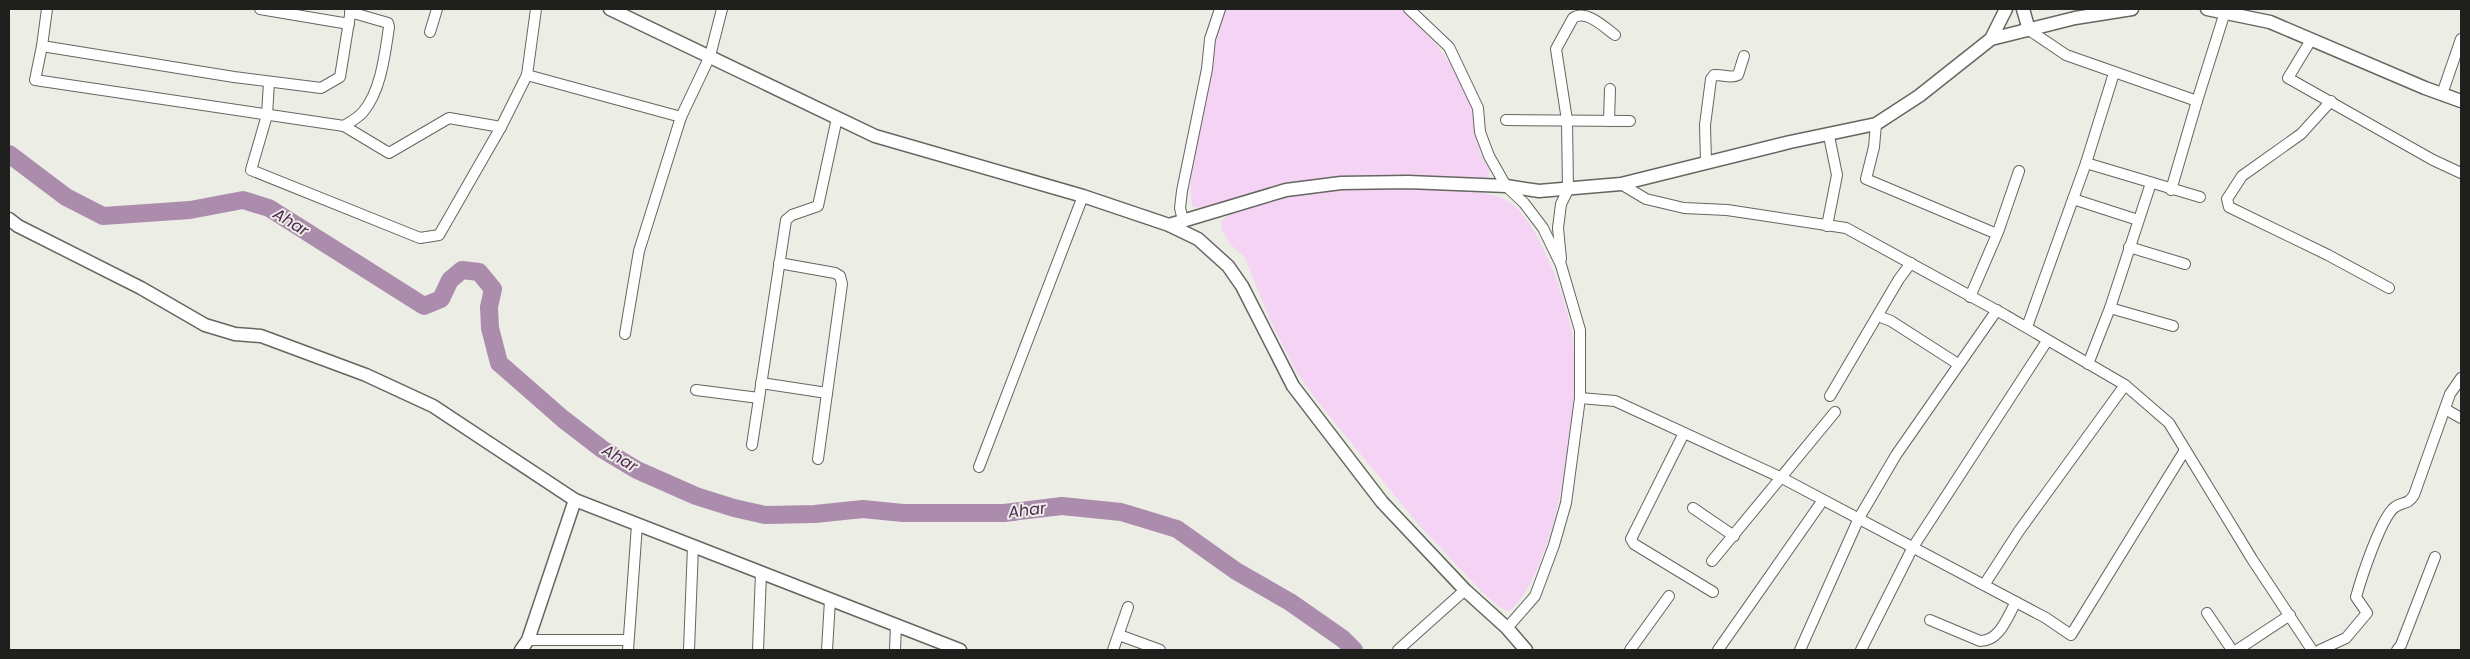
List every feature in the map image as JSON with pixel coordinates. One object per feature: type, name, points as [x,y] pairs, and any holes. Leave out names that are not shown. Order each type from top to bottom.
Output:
[{"type":"street","points":[[47,9],[42,46],[34,80],[344,126],[389,153],[449,118],[501,127]]},
{"type":"street","points":[[260,9],[349,24]]},
{"type":"street","points":[[430,32],[437,9]]},
{"type":"street","points":[[269,82],[267,115],[252,170],[420,238],[439,234],[501,127],[527,75],[536,9]]},
{"type":"street","points":[[610,9],[875,136],[1083,196],[1169,225],[1198,239],[1228,266],[1242,286],[1293,386],[1382,502],[1465,590],[1507,628],[1526,650]]},
{"type":"street","points":[[625,334],[639,251],[681,117],[710,56],[722,9]]},
{"type":"street","points":[[1183,220],[1180,208],[1182,191],[1207,69],[1210,39],[1220,9]]},
{"type":"street","points":[[1409,9],[1449,46],[1478,108],[1480,132],[1489,156],[1506,186],[1524,203],[1543,228],[1561,265],[1580,330],[1580,398],[1566,504],[1554,545],[1535,596],[1507,628]]},
{"type":"street","points":[[1991,39],[2006,9]]},
{"type":"street","points":[[2023,9],[2029,30],[2066,55],[2197,101]]},
{"type":"street","points":[[1169,225],[1286,190],[1341,184],[1408,182],[1506,186],[1540,190],[1568,190],[1621,184],[1790,142],[1830,136],[1876,124],[1919,96],[1991,39],[2075,18],[2132,9]]},
{"type":"street","points":[[2207,9],[2270,22],[2461,101]]},
{"type":"street","points":[[42,46],[269,82],[321,88],[340,77],[351,10],[388,23],[388,27],[379,77],[369,104],[362,113],[344,126]]},
{"type":"street","points":[[2171,190],[2225,12]]},
{"type":"street","points":[[1561,265],[1558,228],[1561,204],[1568,190],[1567,120],[1556,49],[1573,18],[1578,15],[1584,15],[1615,35]]},
{"type":"street","points":[[2442,94],[2461,39]]},
{"type":"street","points":[[2311,40],[2288,78],[2433,160],[2461,173]]},
{"type":"street","points":[[1706,162],[1705,125],[1711,79],[1714,75],[1719,74],[1738,76],[1744,56]]},
{"type":"street","points":[[2027,328],[2086,163],[2114,73]]},
{"type":"street","points":[[527,75],[681,117]]},
{"type":"street","points":[[1609,122],[1610,89]]},
{"type":"street","points":[[2331,101],[2301,134],[2242,176],[2226,199],[2229,208],[2328,255],[2388,288]]},
{"type":"street","points":[[752,445],[786,220],[792,214],[818,206],[821,200],[837,118]]},
{"type":"street","points":[[1506,120],[1630,121]]},
{"type":"street","points":[[1876,124],[1874,147],[1866,179],[1997,234]]},
{"type":"street","points":[[1827,226],[1837,175],[1830,136]]},
{"type":"street","points":[[2086,163],[2200,198]]},
{"type":"street","points":[[1970,296],[1997,234],[2019,171]]},
{"type":"street","points":[[2088,364],[2110,308],[2151,183]]},
{"type":"street","points":[[1621,184],[1646,199],[1684,208],[1727,210],[1846,228],[1997,310],[2125,385],[2170,423],[2252,559],[2312,650]]},
{"type":"street","points":[[978,467],[1083,196]]},
{"type":"street","points":[[2073,199],[2138,220]]},
{"type":"street","points":[[9,220],[141,288],[206,325],[235,334],[261,336],[366,375],[433,406],[575,500],[960,650]]},
{"type":"street","points":[[2130,247],[2185,264]]},
{"type":"street","points":[[779,263],[835,273],[840,276],[842,284],[818,459]]},
{"type":"street","points":[[1830,396],[1899,279],[1912,264]]},
{"type":"street","points":[[2110,308],[2174,326]]},
{"type":"street","points":[[1800,650],[1859,518],[1896,455],[1997,310]]},
{"type":"street","points":[[1878,316],[1891,321],[1958,364]]},
{"type":"street","points":[[1861,650],[1913,547],[2047,341]]},
{"type":"street","points":[[2320,650],[2346,638],[2367,613],[2356,597],[2362,576],[2384,523],[2395,507],[2410,502],[2414,495],[2450,394],[2461,378]]},
{"type":"street","points":[[761,382],[827,393]]},
{"type":"street","points":[[1984,585],[2019,532],[2125,385]]},
{"type":"street","points":[[696,390],[759,398]]},
{"type":"street","points":[[1580,398],[1615,401],[1782,478],[2046,618],[2071,635],[2185,450]]},
{"type":"street","points":[[2445,409],[2461,418]]},
{"type":"street","points":[[1712,561],[1835,412]]},
{"type":"street","points":[[1684,433],[1631,539],[1634,544],[1713,592]]},
{"type":"street","points":[[575,500],[525,645],[628,645],[637,525]]},
{"type":"street","points":[[1718,650],[1823,500]]},
{"type":"street","points":[[1693,508],[1734,536]]},
{"type":"street","points":[[689,650],[693,546]]},
{"type":"street","points":[[2397,650],[2401,645],[2435,556]]},
{"type":"street","points":[[758,650],[761,573]]},
{"type":"street","points":[[1398,650],[1465,590]]},
{"type":"street","points":[[1630,650],[1668,596]]},
{"type":"street","points":[[827,650],[830,600]]},
{"type":"street","points":[[1930,620],[1980,641],[1987,641],[1995,638],[2016,602]]},
{"type":"street","points":[[1113,650],[1128,607]]},
{"type":"street","points":[[2207,613],[2232,650]]},
{"type":"street","points":[[2236,650],[2290,615]]},
{"type":"street","points":[[895,650],[896,625]]},
{"type":"street","points":[[1119,635],[1160,650]]},
{"type":"shaded area","points":[[1224,9],[1402,9],[1435,43],[1459,76],[1475,116],[1480,154],[1490,170],[1487,179],[1480,182],[1374,177],[1321,179],[1270,188],[1208,206],[1193,207],[1191,177],[1197,127],[1213,41]]},
{"type":"shaded area","points":[[1428,188],[1452,189],[1493,195],[1506,200],[1530,224],[1550,263],[1565,305],[1573,340],[1575,367],[1574,402],[1570,442],[1563,483],[1541,560],[1526,590],[1509,611],[1501,608],[1481,591],[1419,525],[1317,401],[1294,368],[1270,320],[1245,258],[1231,245],[1222,230],[1221,221],[1246,206],[1279,197],[1344,189]]},
{"type":"waterway","name":"Ahar","points":[[9,154],[66,197],[103,216],[190,210],[243,200],[269,208],[424,306],[441,299],[450,280],[462,270],[479,272],[493,289],[489,307],[490,328],[499,363],[563,419],[602,449],[637,470],[696,496],[765,515],[815,514],[863,509],[903,513],[1004,513],[1062,506],[1121,512],[1177,529],[1236,571],[1290,602],[1343,639],[1354,650]]}]
